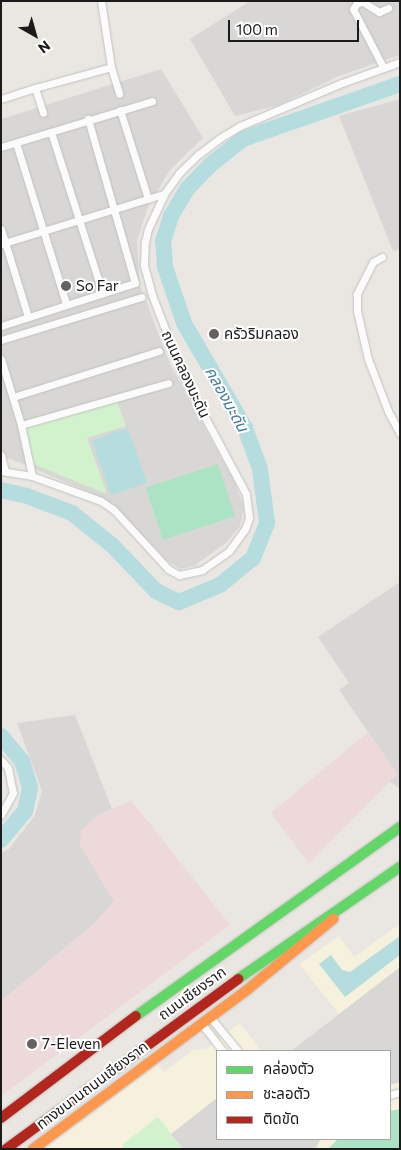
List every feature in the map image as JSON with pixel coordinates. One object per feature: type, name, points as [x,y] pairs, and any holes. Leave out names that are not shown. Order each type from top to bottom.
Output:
[{"type":"main road","name":"ถนนเชียงราก","points":[[1,1118],[288,906],[400,827]]},
{"type":"main road","name":"ถนนเชียงราก","points":[[6,1149],[276,951],[400,867]]},
{"type":"main road","name":"ทางขนานถนนเชียงราก","points":[[33,1149],[284,960],[358,897]]},
{"type":"street","points":[[101,1],[111,67],[119,94]]},
{"type":"street","points":[[383,67],[353,9],[357,4],[363,2],[379,12],[388,8]]},
{"type":"street","name":"ถนนคลองมะดัน","points":[[3,471],[32,476],[63,486],[107,506],[168,568],[179,575],[202,570],[228,551],[245,529],[249,518],[246,494],[184,378],[152,295],[144,265],[145,242],[148,229],[164,194],[179,173],[199,154],[240,126],[383,67],[400,62]]},
{"type":"street","points":[[1,99],[111,67]]},
{"type":"street","points":[[35,88],[43,113]]},
{"type":"street","points":[[1,147],[152,100]]},
{"type":"street","points":[[120,110],[148,199]]},
{"type":"street","points":[[1,326],[102,292],[135,283],[88,119]]},
{"type":"street","points":[[51,132],[102,292]]},
{"type":"street","points":[[16,142],[66,304]]},
{"type":"street","points":[[3,243],[164,194]]},
{"type":"street","points":[[1,229],[3,243],[28,317]]},
{"type":"street","points":[[382,257],[374,262],[357,294],[357,311],[368,359],[400,434]]},
{"type":"street","points":[[1,340],[142,297]]},
{"type":"street","points":[[13,397],[159,351]]},
{"type":"street","points":[[1,359],[21,425],[32,476]]},
{"type":"street","points":[[21,425],[168,382]]},
{"type":"street","points":[[1,455],[3,471]]},
{"type":"street","points":[[1,760],[8,768],[13,793],[1,815]]},
{"type":"street","points":[[210,1017],[237,1050]]},
{"type":"street","points":[[201,1023],[223,1050]]},
{"type":"shaded area","points":[[250,1],[400,1],[400,55],[339,76],[279,105],[235,116],[190,39]]},
{"type":"shaded area","points":[[161,69],[203,138],[170,170],[148,207],[137,241],[140,285],[170,364],[235,483],[244,508],[240,526],[226,543],[194,566],[180,569],[166,560],[113,504],[1,455],[1,119]]},
{"type":"shaded area","points":[[400,99],[400,250],[393,251],[339,116]]},
{"type":"shaded area","points":[[137,204],[141,217],[5,259],[1,246]]},
{"type":"shaded area","points":[[130,279],[134,293],[4,331],[1,316]]},
{"type":"shaded area","points":[[155,358],[159,371],[21,413],[17,400]]},
{"type":"shaded area","points":[[400,582],[400,789],[389,781],[397,774],[339,690],[349,683],[318,637]]},
{"type":"shaded area","points":[[75,715],[112,809],[92,819],[80,845],[114,901],[95,923],[1,1001],[1,853],[9,849],[35,815],[42,791],[17,723]]},
{"type":"shaded area","points":[[368,732],[397,774],[309,863],[271,813]]},
{"type":"shaded area","points":[[131,800],[230,925],[1,1096],[1,1001],[95,923],[114,901],[80,845],[81,830],[92,819]]},
{"type":"shaded area","points":[[400,924],[400,1149],[45,1149],[158,1065],[164,1072],[193,1050],[208,1048],[240,1023],[260,1050],[216,1050],[216,1140],[391,1140],[391,1050],[292,1050],[339,1014],[299,964],[339,936],[354,957]]},
{"type":"shaded area","points":[[400,967],[400,1082],[391,1085],[391,1050],[292,1050]]},
{"type":"shaded area","points":[[216,1099],[216,1140],[320,1140],[315,1149],[183,1149],[171,1134]]},
{"type":"green space","points":[[116,399],[126,426],[87,438],[107,494],[33,464],[25,425]]},
{"type":"green space","points":[[218,464],[235,516],[163,540],[146,487]]},
{"type":"green space","points":[[400,1109],[400,1149],[328,1149],[337,1140],[391,1140],[391,1111]]},
{"type":"green space","points":[[158,1117],[183,1149],[125,1149],[122,1145]]},
{"type":"water","points":[[128,428],[147,483],[111,495],[92,440]]},
{"type":"water","points":[[400,936],[400,955],[345,997],[319,964],[331,955],[342,970],[350,972]]},
{"type":"waterway","name":"คลองมะดัน","points":[[1,490],[27,496],[72,513],[112,545],[156,591],[179,602],[220,585],[253,558],[267,523],[260,469],[245,428],[184,323],[165,267],[163,241],[171,216],[188,188],[210,165],[243,139],[400,84]]},
{"type":"waterway","name":"คลองมะดัน","points":[[1,736],[22,761],[30,788],[25,811],[1,840]]},
{"type":"traffic: fast","points":[[136,1016],[400,827]]},
{"type":"traffic: fast","points":[[238,979],[400,867]]},
{"type":"traffic: slow","points":[[33,1149],[247,990],[333,919]]},
{"type":"traffic: jam","points":[[6,1149],[238,979]]},
{"type":"traffic: jam","points":[[1,1118],[136,1016]]},
{"type":"place","name":"So Far","points":[[66,286]]},
{"type":"place","name":"ครัวริมคลอง","points":[[214,334]]},
{"type":"place","name":"7-Eleven","points":[[32,1044]]}]
